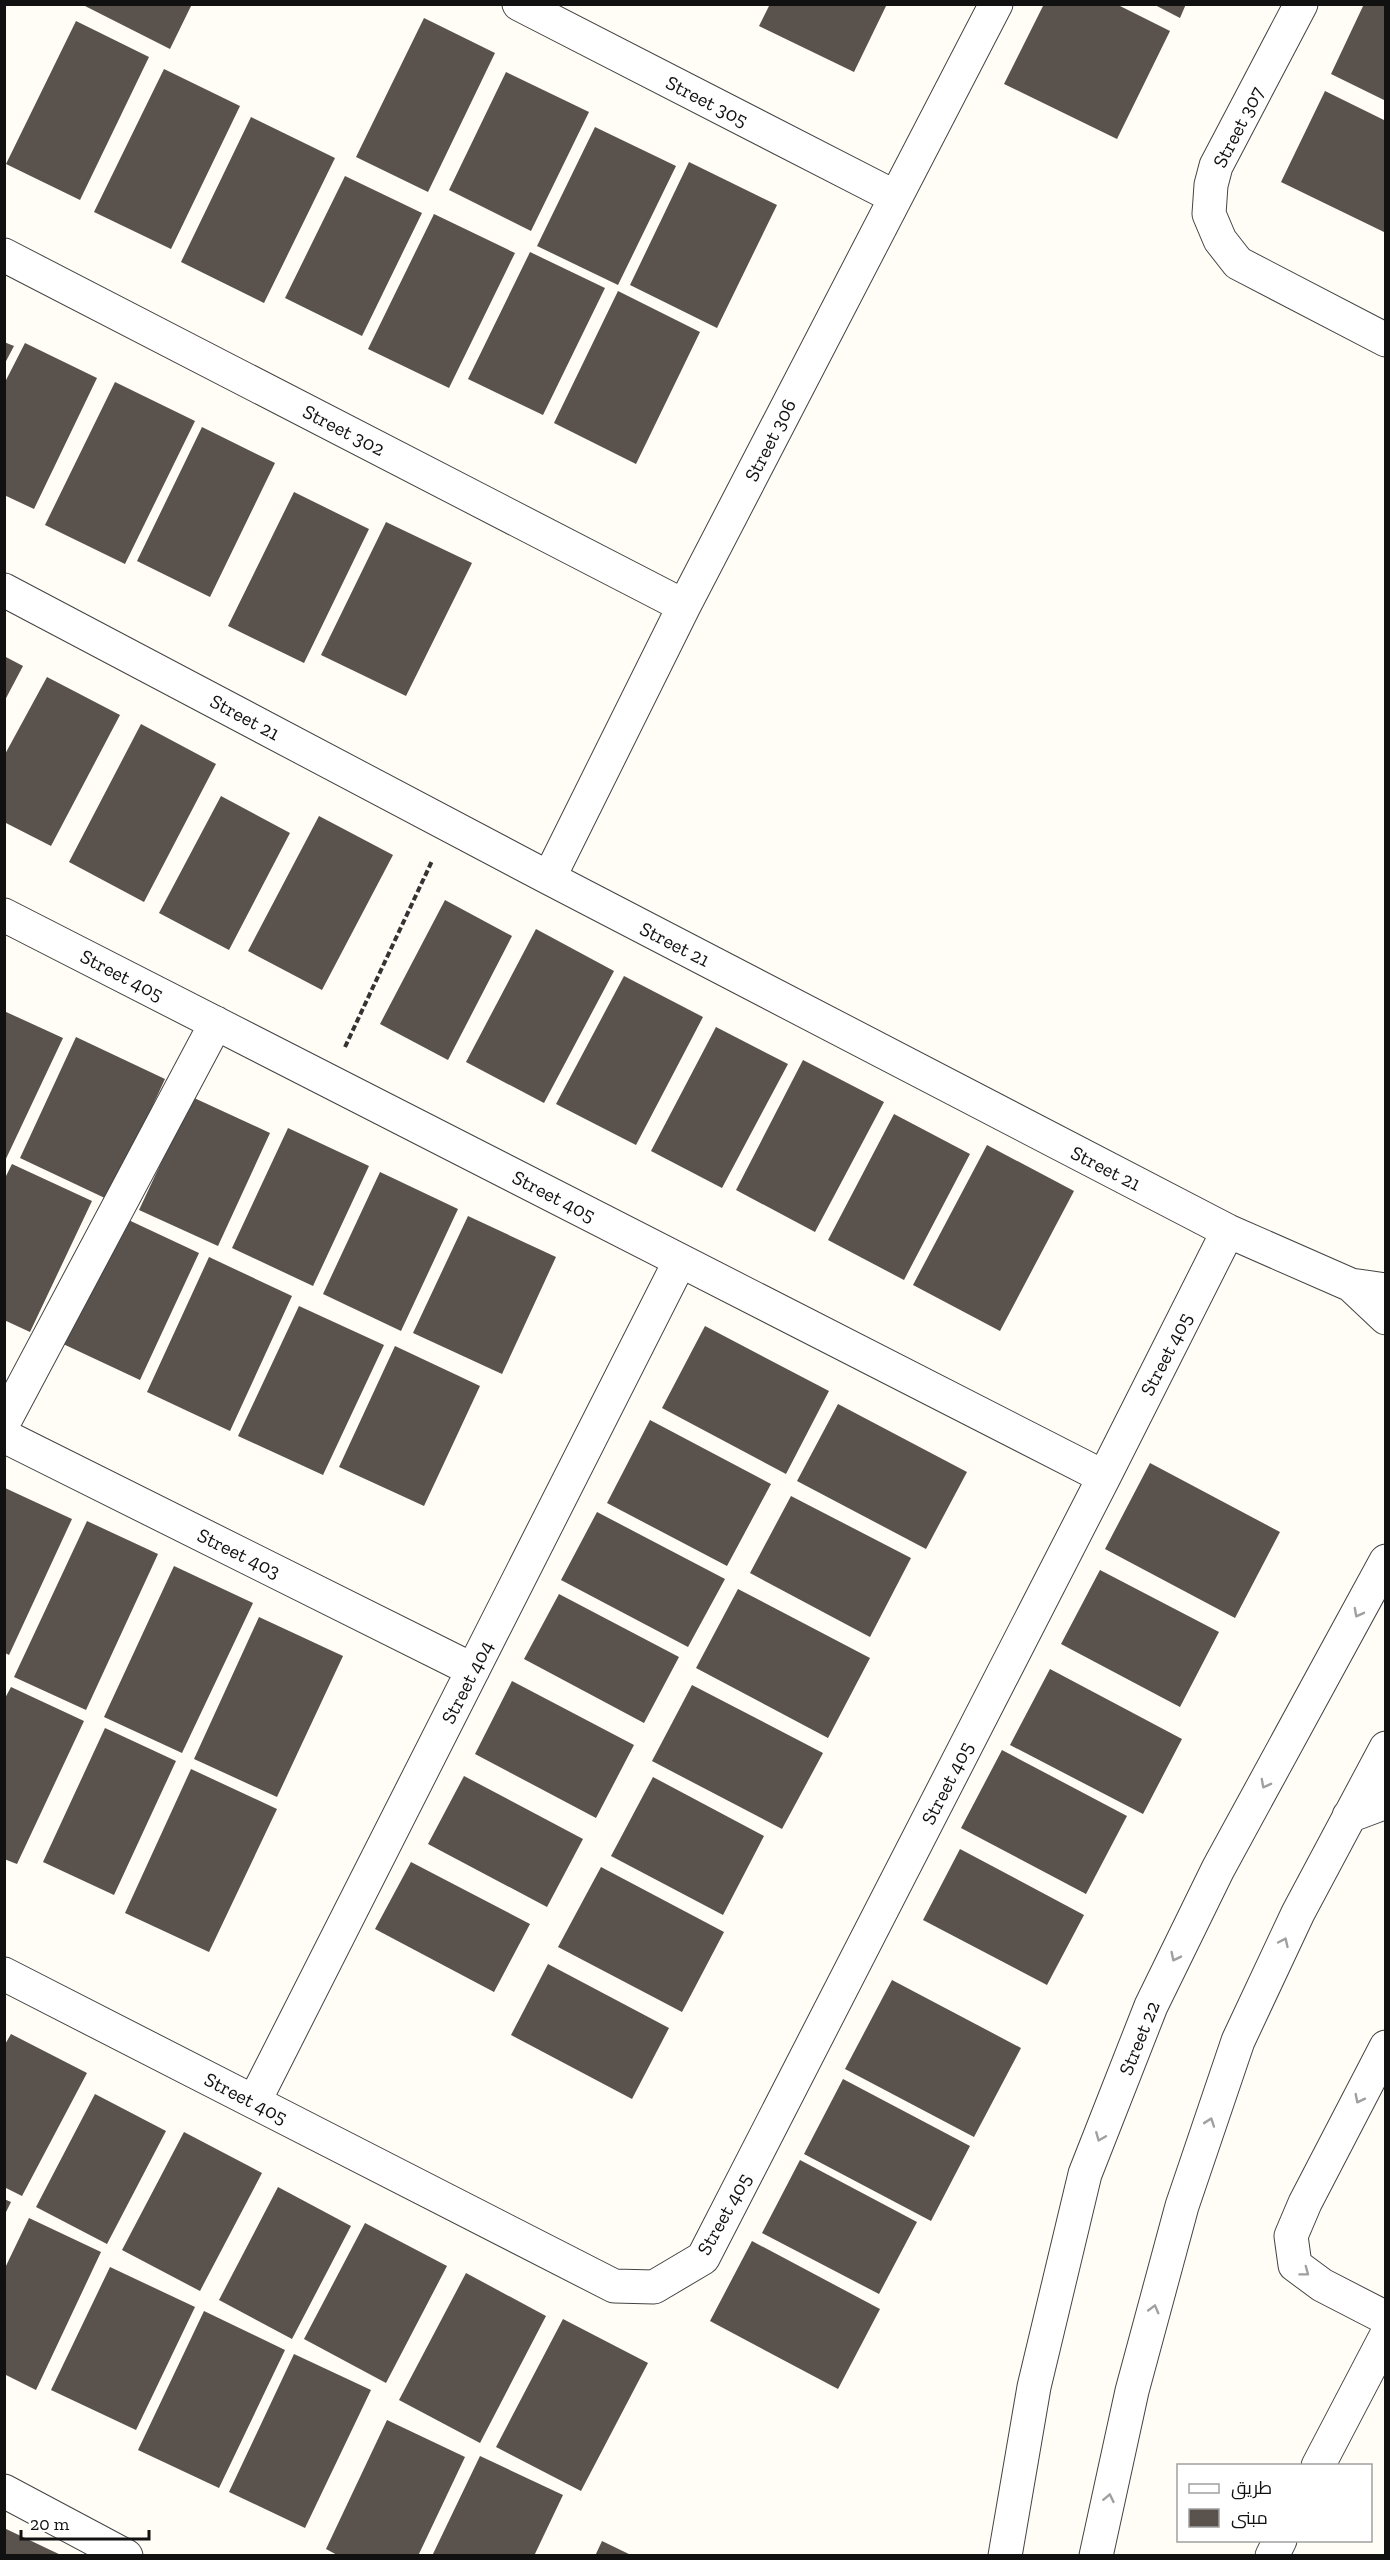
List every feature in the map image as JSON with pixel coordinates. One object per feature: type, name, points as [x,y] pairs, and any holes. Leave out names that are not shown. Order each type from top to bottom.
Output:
[{"type":"street","name":"Street 305","points":[[519,4],[895,198]]},
{"type":"street","name":"Street 306","points":[[549,878],[684,606],[996,4]]},
{"type":"street","name":"Street 307","points":[[1301,4],[1216,166],[1211,185],[1209,214],[1220,240],[1238,263],[1386,340]]},
{"type":"street","name":"Street 302","points":[[4,255],[684,606]]},
{"type":"street","name":"Street 21","points":[[4,590],[549,878],[1228,1231],[1351,1285],[1386,1290]]},
{"type":"street","name":"Street 405","points":[[4,915],[1104,1477]]},
{"type":"street","points":[[4,1422],[216,1023]]},
{"type":"street","name":"Street 405","points":[[4,1974],[614,2286],[654,2287],[703,2258],[1228,1231]]},
{"type":"street","name":"Street 404","points":[[254,2102],[681,1261]]},
{"type":"street","name":"Street 21","points":[[1351,1285],[1386,1318]]},
{"type":"street","name":"Street 403","points":[[4,1436],[473,1670]]},
{"type":"street","name":"Street 22","points":[[1005,2556],[1034,2387],[1085,2174],[1151,2006],[1198,1911],[1386,1561]]},
{"type":"street","points":[[1096,2556],[1132,2391],[1182,2206],[1238,2041],[1298,1913],[1386,1748]]},
{"type":"street","points":[[1349,1816],[1386,1802]]},
{"type":"street","points":[[1386,2047],[1305,2203],[1291,2236],[1295,2265],[1322,2285],[1386,2318]]},
{"type":"street","points":[[1319,2464],[1386,2336]]},
{"type":"street","points":[[4,2491],[126,2556]]},
{"type":"street","points":[[1272,2556],[1279,2542]]},
{"type":"path","points":[[328,1081],[449,825]]},
{"type":"building","points":[[86,4],[192,4],[170,49],[85,6]]},
{"type":"building","points":[[770,4],[887,4],[854,72],[759,26]]},
{"type":"building","points":[[1044,4],[1116,4],[1170,31],[1117,139],[1004,84]]},
{"type":"building","points":[[1153,4],[1186,4],[1180,18]]},
{"type":"building","points":[[1364,4],[1386,4],[1386,101],[1331,74]]},
{"type":"building","points":[[424,18],[495,53],[428,192],[356,157]]},
{"type":"building","points":[[76,21],[149,57],[80,200],[6,164]]},
{"type":"building","points":[[164,69],[240,106],[171,249],[94,212]]},
{"type":"building","points":[[506,72],[589,112],[531,231],[449,190]]},
{"type":"building","points":[[1325,91],[1386,121],[1386,233],[1281,182]]},
{"type":"building","points":[[251,117],[335,158],[264,303],[181,262]]},
{"type":"building","points":[[595,127],[676,166],[618,285],[537,246]]},
{"type":"building","points":[[689,162],[777,205],[717,328],[630,285]]},
{"type":"building","points":[[345,176],[422,213],[362,336],[285,298]]},
{"type":"building","points":[[434,214],[515,253],[449,388],[368,349]]},
{"type":"building","points":[[530,252],[605,288],[543,415],[468,379]]},
{"type":"building","points":[[618,291],[700,332],[636,464],[554,423]]},
{"type":"building","points":[[4,342],[14,346],[4,365]]},
{"type":"building","points":[[25,343],[97,378],[34,509],[4,495],[4,384]]},
{"type":"building","points":[[115,382],[195,421],[125,564],[45,525]]},
{"type":"building","points":[[202,427],[275,463],[210,597],[137,561]]},
{"type":"building","points":[[294,492],[369,529],[304,663],[228,626]]},
{"type":"building","points":[[386,522],[472,563],[406,696],[321,655]]},
{"type":"building","points":[[4,656],[23,666],[4,702]]},
{"type":"building","points":[[47,677],[120,715],[51,846],[4,822],[4,756]]},
{"type":"building","points":[[141,724],[216,764],[144,902],[69,862]]},
{"type":"building","points":[[221,796],[290,833],[229,950],[159,913]]},
{"type":"building","points":[[319,816],[393,855],[322,990],[248,951]]},
{"type":"building","points":[[445,900],[512,936],[448,1060],[380,1024]]},
{"type":"building","points":[[536,929],[614,971],[544,1103],[466,1062]]},
{"type":"building","points":[[624,976],[703,1017],[636,1145],[556,1104]]},
{"type":"building","points":[[4,1011],[63,1038],[4,1163]]},
{"type":"building","points":[[716,1027],[788,1064],[722,1188],[651,1151]]},
{"type":"building","points":[[76,1037],[165,1079],[109,1200],[20,1158]]},
{"type":"building","points":[[803,1060],[884,1102],[815,1232],[736,1190]]},
{"type":"building","points":[[192,1097],[270,1133],[218,1246],[139,1210]]},
{"type":"building","points":[[894,1114],[970,1154],[904,1280],[828,1240]]},
{"type":"building","points":[[288,1128],[369,1166],[313,1286],[232,1248]]},
{"type":"building","points":[[987,1145],[1074,1191],[1000,1331],[913,1285]]},
{"type":"building","points":[[12,1164],[92,1201],[30,1332],[4,1320],[4,1180]]},
{"type":"building","points":[[380,1172],[458,1209],[401,1331],[323,1294]]},
{"type":"building","points":[[120,1216],[199,1253],[140,1380],[61,1343]]},
{"type":"building","points":[[468,1216],[556,1257],[502,1374],[413,1333]]},
{"type":"building","points":[[209,1257],[292,1296],[230,1431],[147,1392]]},
{"type":"building","points":[[299,1306],[384,1345],[323,1475],[238,1436]]},
{"type":"building","points":[[705,1326],[829,1391],[786,1474],[662,1408]]},
{"type":"building","points":[[395,1346],[480,1386],[424,1506],[339,1467]]},
{"type":"building","points":[[838,1404],[967,1472],[926,1549],[797,1481]]},
{"type":"building","points":[[650,1420],[771,1484],[727,1566],[607,1503]]},
{"type":"building","points":[[1150,1463],[1280,1532],[1235,1618],[1105,1549]]},
{"type":"building","points":[[5,1488],[72,1519],[9,1655],[5,1653]]},
{"type":"building","points":[[791,1496],[911,1558],[870,1637],[750,1573]]},
{"type":"building","points":[[597,1512],[725,1579],[688,1647],[561,1580]]},
{"type":"building","points":[[87,1521],[158,1554],[86,1710],[14,1677]]},
{"type":"building","points":[[174,1566],[253,1603],[182,1753],[104,1717]]},
{"type":"building","points":[[1100,1570],[1219,1632],[1180,1707],[1061,1644]]},
{"type":"building","points":[[738,1589],[870,1658],[828,1738],[696,1668]]},
{"type":"building","points":[[559,1594],[679,1657],[644,1723],[524,1659]]},
{"type":"building","points":[[259,1617],[343,1656],[277,1797],[194,1759]]},
{"type":"building","points":[[1050,1669],[1182,1739],[1143,1814],[1010,1745]]},
{"type":"building","points":[[512,1681],[634,1745],[596,1818],[475,1754]]},
{"type":"building","points":[[692,1685],[823,1753],[782,1829],[652,1761]]},
{"type":"building","points":[[11,1687],[84,1721],[17,1864],[4,1859],[4,1700]]},
{"type":"building","points":[[105,1728],[176,1761],[114,1895],[43,1862]]},
{"type":"building","points":[[1002,1750],[1127,1816],[1086,1894],[961,1828]]},
{"type":"building","points":[[191,1769],[277,1809],[209,1952],[125,1913]]},
{"type":"building","points":[[464,1776],[583,1839],[547,1907],[428,1844]]},
{"type":"building","points":[[653,1777],[764,1836],[723,1915],[611,1856]]},
{"type":"building","points":[[960,1849],[1084,1915],[1047,1985],[923,1920]]},
{"type":"building","points":[[411,1862],[530,1924],[494,1992],[375,1929]]},
{"type":"building","points":[[601,1867],[724,1932],[682,2012],[558,1947]]},
{"type":"building","points":[[548,1964],[669,2028],[632,2099],[511,2035]]},
{"type":"building","points":[[892,1980],[1021,2048],[974,2137],[845,2069]]},
{"type":"building","points":[[11,2034],[87,2073],[22,2196],[4,2187],[4,2046]]},
{"type":"building","points":[[843,2079],[970,2146],[931,2221],[804,2154]]},
{"type":"building","points":[[95,2094],[166,2131],[107,2244],[36,2207]]},
{"type":"building","points":[[184,2132],[262,2173],[200,2291],[122,2250]]},
{"type":"building","points":[[800,2160],[917,2222],[879,2294],[762,2233]]},
{"type":"building","points":[[278,2187],[351,2226],[292,2339],[219,2300]]},
{"type":"building","points":[[4,2199],[11,2202],[4,2216]]},
{"type":"building","points":[[29,2218],[101,2252],[36,2390],[4,2374],[4,2270]]},
{"type":"building","points":[[365,2223],[447,2266],[386,2383],[304,2339]]},
{"type":"building","points":[[752,2241],[880,2309],[838,2389],[710,2321]]},
{"type":"building","points":[[110,2267],[195,2307],[136,2430],[51,2390]]},
{"type":"building","points":[[466,2273],[546,2316],[480,2443],[399,2400]]},
{"type":"building","points":[[204,2311],[285,2350],[219,2488],[138,2450]]},
{"type":"building","points":[[563,2319],[648,2363],[581,2491],[496,2447]]},
{"type":"building","points":[[294,2354],[371,2390],[305,2528],[229,2492]]},
{"type":"building","points":[[387,2420],[465,2457],[418,2556],[339,2556],[326,2549]]},
{"type":"building","points":[[480,2456],[563,2495],[534,2556],[432,2556]]},
{"type":"building","points":[[4,2528],[63,2556],[4,2556]]},
{"type":"building","points":[[602,2541],[633,2556],[595,2556]]}]
